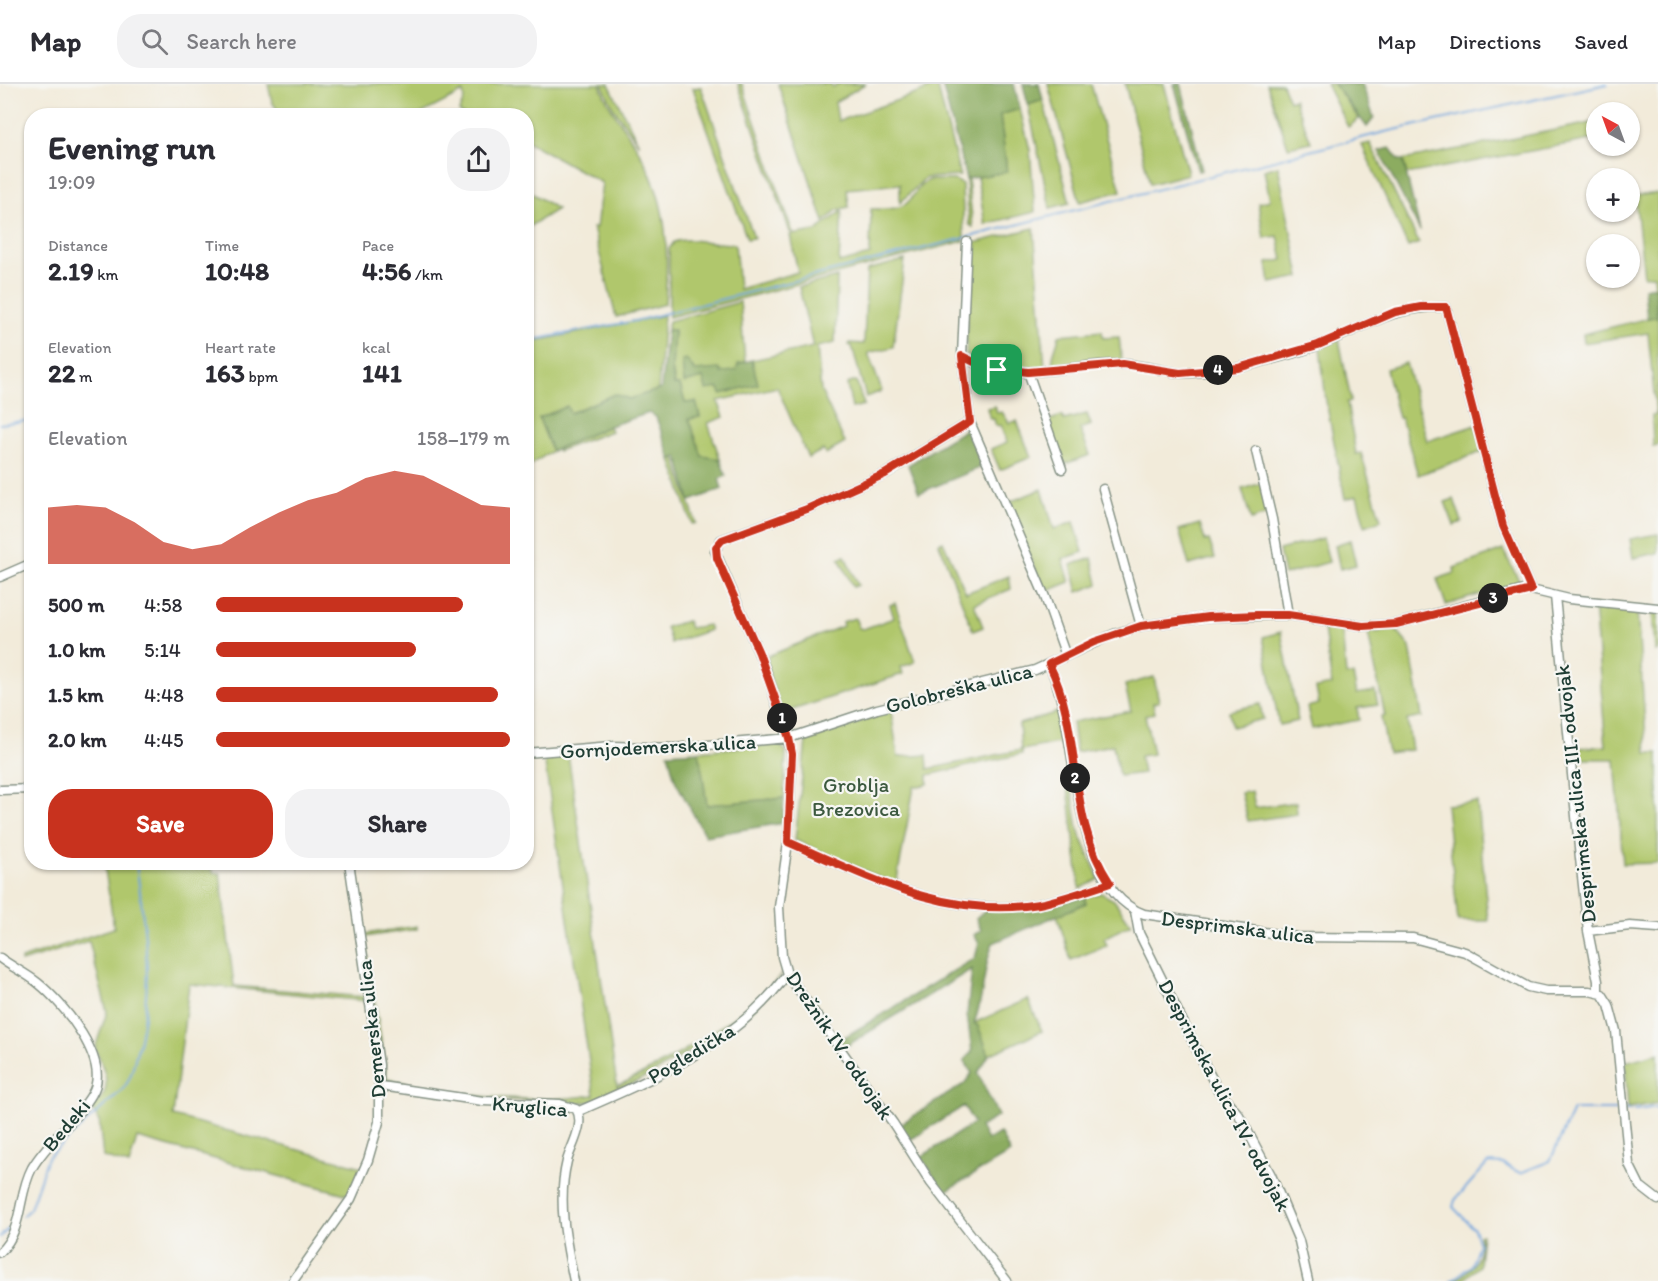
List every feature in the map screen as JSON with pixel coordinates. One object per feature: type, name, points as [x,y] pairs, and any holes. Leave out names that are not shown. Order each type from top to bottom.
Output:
[{"type":"street","points":[[967,242],[962,356],[970,422],[1045,597],[1066,656]]},
{"type":"street","points":[[962,356],[984,367],[1028,372],[1123,364],[1180,373],[1238,368],[1318,345],[1395,312],[1421,307],[1446,307],[1503,526],[1531,590]]},
{"type":"street","points":[[1028,372],[1062,469]]},
{"type":"street","name":"Drežnik IV. odvojak","points":[[970,422],[885,474],[807,509],[717,544],[717,558],[762,662],[789,738],[792,754],[788,842],[779,907],[779,931],[788,974],[893,1124],[931,1183],[1007,1281]]},
{"type":"street","points":[[1256,451],[1272,519],[1288,615]]},
{"type":"street","points":[[1103,489],[1141,626]]},
{"type":"street","points":[[0,577],[24,566]]},
{"type":"street","name":"Golobreška ulica","points":[[789,738],[878,709],[1049,664],[1094,642],[1141,626],[1217,616],[1288,615],[1363,626],[1396,624],[1531,590],[1555,596],[1658,608]]},
{"type":"street","name":"Desprimska ulica III. odvojak","points":[[1555,596],[1588,931],[1598,981],[1598,993]]},
{"type":"street","name":"Desprimska ulica","points":[[1049,664],[1060,689],[1083,825],[1092,851],[1124,903],[1135,911],[1170,919],[1297,937],[1413,938],[1464,952],[1528,987],[1546,992],[1598,993]]},
{"type":"street","name":"Gornjodemerska ulica","points":[[534,752],[605,746],[674,748],[789,738]]},
{"type":"street","points":[[0,790],[24,789]]},
{"type":"street","points":[[788,842],[892,887],[944,902],[1016,907],[1071,896],[1110,883]]},
{"type":"street","name":"Demerska ulica","points":[[293,1281],[351,1199],[375,1140],[381,1086],[350,870]]},
{"type":"street","name":"Desprimska ulica IV. odvojak","points":[[1135,911],[1139,933],[1194,1044],[1218,1090],[1239,1115],[1275,1185],[1299,1241],[1308,1281]]},
{"type":"street","points":[[1588,931],[1630,926],[1658,928]]},
{"type":"street","name":"Bedeki","points":[[0,958],[38,983],[55,1000],[90,1048],[98,1072],[94,1091],[88,1101],[49,1144],[31,1171],[17,1226],[0,1252]]},
{"type":"street","name":"Pogledička","points":[[579,1111],[652,1078],[720,1038],[756,1010],[788,974]]},
{"type":"street","points":[[1598,993],[1606,998],[1613,1015],[1624,1105],[1625,1149],[1632,1173],[1640,1186],[1658,1200]]},
{"type":"street","name":"Kruglica","points":[[381,1086],[483,1101],[560,1104],[579,1111],[580,1122],[567,1160],[563,1190],[564,1222],[574,1281]]},
{"type":"green space","points":[[268,84],[600,84],[612,109],[647,167],[661,205],[667,262],[665,304],[616,317],[593,228],[596,228],[602,183],[534,145],[534,108],[460,108],[464,99],[463,92],[432,108],[276,108],[272,102]]},
{"type":"green space","points":[[602,84],[609,84],[639,144],[614,109]]},
{"type":"green space","points":[[738,84],[742,84],[793,233],[790,232]]},
{"type":"green space","points":[[778,84],[830,84],[833,87],[838,84],[865,84],[835,102],[838,121],[921,92],[930,88],[927,84],[937,84],[960,176],[925,178],[900,203],[900,184],[847,189],[849,207],[837,210],[824,222]]},
{"type":"green space","points":[[942,84],[1014,84],[1020,109],[1000,115],[1007,172],[966,179]]},
{"type":"green space","points":[[1023,84],[1039,84],[1043,100],[1028,105]]},
{"type":"green space","points":[[1048,84],[1091,84],[1121,191],[1080,202]]},
{"type":"green space","points":[[1125,84],[1164,84],[1188,174],[1150,184]]},
{"type":"green space","points":[[1174,84],[1181,84],[1202,170],[1198,171]]},
{"type":"green space","points":[[1267,84],[1282,84],[1289,101],[1294,99],[1311,142],[1288,147]]},
{"type":"green space","points":[[1326,84],[1334,84],[1359,119],[1348,127]]},
{"type":"green space","points":[[1334,84],[1362,84],[1374,118],[1367,127]]},
{"type":"green space","points":[[701,87],[754,238],[747,239],[693,88]]},
{"type":"green space","points":[[1043,100],[1070,203],[1050,208],[1028,105]]},
{"type":"green space","points":[[1020,109],[1030,150],[1035,212],[985,224],[977,177],[1007,172],[1000,114]]},
{"type":"green space","points":[[1586,124],[1586,141],[1407,174],[1403,160]]},
{"type":"green space","points":[[1370,143],[1419,243],[1408,247],[1362,145]]},
{"type":"green space","points":[[1390,148],[1399,160],[1403,160],[1420,231],[1379,151]]},
{"type":"green space","points":[[1278,166],[1300,277],[1270,283],[1267,263],[1283,260],[1278,236],[1264,238],[1258,203],[1270,200],[1264,170]]},
{"type":"green space","points":[[966,179],[968,179],[973,227],[969,224]]},
{"type":"green space","points":[[929,180],[955,180],[962,184],[964,241],[669,317],[669,249],[674,242],[687,240],[735,244],[739,289],[798,272],[790,235],[816,231],[842,211],[839,263],[870,255],[871,209],[891,209],[905,204],[922,184]]},
{"type":"green space","points":[[1658,193],[1658,445],[1653,446],[1652,416],[1656,415],[1648,333],[1584,343],[1583,334],[1657,316],[1654,275],[1644,276],[1638,222],[1640,222],[1640,195]]},
{"type":"green space","points":[[534,194],[557,209],[534,224]]},
{"type":"green space","points":[[1034,228],[1045,368],[1004,366],[966,355],[970,244]]},
{"type":"green space","points":[[905,260],[893,347],[868,353],[882,391],[866,397],[852,346],[849,345],[850,343],[864,344],[867,270]]},
{"type":"green space","points":[[837,277],[835,343],[817,347],[821,391],[845,443],[826,454],[823,450],[808,458],[777,387],[718,401],[724,417],[708,423],[720,459],[702,457],[689,419],[700,417],[696,402],[685,403],[680,385],[675,385],[672,368],[674,331],[667,330],[669,321],[740,302],[745,362],[738,364],[737,370],[721,373],[720,370],[696,371],[690,367],[685,382],[703,377],[719,388],[757,385],[752,360],[813,347],[799,287]]},
{"type":"green space","points":[[1655,286],[1657,317],[1647,318],[1644,288]]},
{"type":"green space","points":[[664,315],[658,390],[629,399],[614,394],[570,413],[567,407],[539,419],[552,451],[534,463],[534,342]]},
{"type":"green space","points":[[667,330],[674,330],[672,368],[674,385],[680,385],[685,403],[696,402],[700,417],[689,419],[702,456],[720,459],[726,476],[719,479],[722,489],[690,501],[678,457],[671,459],[656,417],[649,413],[609,426],[552,451],[539,418],[567,406],[570,413],[615,394],[629,399],[661,389]]},
{"type":"green space","points":[[1102,331],[1103,338],[1119,337],[1122,362],[1053,368],[1053,354],[1059,335]]},
{"type":"green space","points":[[1339,339],[1351,401],[1347,402],[1356,454],[1361,453],[1381,520],[1365,526],[1357,496],[1345,499],[1326,401],[1320,347]]},
{"type":"green space","points":[[686,359],[695,371],[720,369],[721,373],[737,370],[738,364],[752,360],[758,384],[721,394],[719,388],[706,390],[703,378],[684,383],[682,361]]},
{"type":"green space","points":[[1406,363],[1427,441],[1476,425],[1482,452],[1418,475],[1401,418],[1398,418],[1386,369]]},
{"type":"green space","points":[[856,381],[864,405],[852,408],[847,384]]},
{"type":"green space","points":[[995,406],[997,413],[1002,412],[1009,423],[1017,421],[1031,457],[1000,470],[991,449],[1007,442],[1001,425],[996,426],[994,419],[990,419],[987,408]]},
{"type":"green space","points":[[1087,414],[1091,425],[1080,429],[1090,455],[1062,465],[1047,421],[1062,416],[1064,420]]},
{"type":"green space","points":[[609,426],[611,431],[558,451],[557,449]]},
{"type":"green space","points":[[966,429],[972,434],[984,466],[919,493],[908,465]]},
{"type":"green space","points":[[675,458],[696,523],[692,524],[671,459]]},
{"type":"green space","points":[[1262,483],[1268,514],[1251,520],[1242,489]]},
{"type":"green space","points":[[1042,489],[1054,529],[1074,522],[1083,552],[1063,559],[1070,582],[1045,592],[1007,503]]},
{"type":"green space","points":[[1454,499],[1462,522],[1454,525],[1445,502]]},
{"type":"green space","points":[[1200,524],[1205,541],[1209,540],[1215,558],[1189,565],[1179,530]]},
{"type":"green space","points":[[1658,534],[1658,553],[1633,558],[1630,539]]},
{"type":"green space","points":[[1323,538],[1329,562],[1284,575],[1279,550]]},
{"type":"green space","points":[[1350,540],[1356,565],[1340,569],[1335,545]]},
{"type":"green space","points":[[943,541],[966,593],[1009,576],[1011,589],[974,604],[983,627],[973,631],[939,543]]},
{"type":"green space","points":[[1503,550],[1520,582],[1446,605],[1437,579],[1455,573],[1454,568]]},
{"type":"green space","points":[[845,556],[858,585],[853,587],[839,558]]},
{"type":"green space","points":[[1092,558],[1098,584],[1078,592],[1071,565]]},
{"type":"green space","points":[[895,603],[915,662],[901,667],[903,674],[789,711],[794,730],[789,732],[763,658],[843,626],[842,622],[855,618],[859,628],[863,629],[894,618],[890,605]]},
{"type":"green space","points":[[1594,606],[1637,610],[1647,753],[1658,753],[1658,863],[1623,864],[1615,759],[1578,759],[1578,748],[1606,746]]},
{"type":"green space","points":[[1652,612],[1658,612],[1658,651],[1655,651]]},
{"type":"green space","points":[[687,621],[690,628],[708,625],[710,630],[671,643],[666,627]]},
{"type":"green space","points":[[1324,628],[1342,630],[1346,675],[1353,675],[1357,694],[1375,691],[1378,705],[1357,708],[1359,720],[1312,729],[1307,707],[1319,704],[1316,688],[1332,685]]},
{"type":"green space","points":[[1396,630],[1410,647],[1422,717],[1407,720],[1412,750],[1388,753],[1381,717],[1385,716],[1368,633]]},
{"type":"green space","points":[[1281,632],[1298,721],[1279,725],[1263,637]]},
{"type":"green space","points":[[1154,677],[1159,702],[1153,703],[1155,713],[1145,715],[1153,754],[1140,756],[1143,773],[1119,776],[1113,745],[1076,752],[1072,722],[1131,711],[1125,685]]},
{"type":"green space","points":[[1260,704],[1263,719],[1232,727],[1229,711]]},
{"type":"green space","name":"Groblja Brezovica","points":[[891,711],[898,757],[927,755],[928,769],[1021,750],[1019,724],[1058,712],[1063,742],[1022,750],[1022,754],[928,775],[928,784],[914,787],[896,885],[795,840],[806,741]]},
{"type":"green space","points":[[779,744],[786,751],[784,798],[707,805],[699,751]]},
{"type":"green space","points":[[699,751],[707,805],[784,798],[783,823],[705,836],[675,780],[668,753]]},
{"type":"green space","points":[[568,754],[617,1086],[659,1065],[706,1037],[749,1005],[783,973],[752,1011],[718,1035],[650,1075],[595,1101],[577,1103],[484,1099],[385,1081],[363,937],[365,934],[417,926],[417,929],[365,937],[387,1078],[436,1089],[490,1097],[544,1099],[594,1095],[544,757]]},
{"type":"green space","points":[[1070,778],[1078,829],[1099,879],[1080,889],[1067,779]]},
{"type":"green space","points":[[1252,791],[1255,808],[1296,802],[1297,814],[1248,821],[1241,793]]},
{"type":"green space","points":[[1477,802],[1488,921],[1458,921],[1446,805]]},
{"type":"green space","points":[[105,870],[212,870],[213,873],[220,873],[234,986],[365,997],[366,1001],[189,984],[173,1116],[362,1167],[349,1195],[137,1138],[129,1165],[103,1157],[99,1120],[90,1107],[98,1101],[106,1088],[105,1073],[95,1048],[107,1012],[89,941],[21,962],[21,959],[114,928]]},
{"type":"green space","points":[[1101,893],[1114,900],[1131,924],[1104,938],[1107,945],[1071,960],[1057,915],[1086,903],[1084,897]]},
{"type":"green space","points":[[1084,897],[1086,903],[993,943],[974,1023],[978,1026],[989,1055],[978,1073],[998,1116],[980,1127],[987,1140],[1000,1133],[1010,1153],[944,1192],[921,1157],[974,1123],[964,1106],[910,1140],[899,1125],[964,1084],[972,1073],[964,1060],[972,1052],[967,1014],[972,969],[843,1048],[838,1041],[975,958],[979,943],[974,935],[981,930],[976,918],[985,910],[1039,907]]},
{"type":"green space","points":[[1028,999],[1042,1031],[989,1055],[978,1026],[974,1023]]},
{"type":"green space","points":[[1658,1053],[1658,1103],[1628,1108],[1625,1062]]},
{"type":"green space","points":[[1482,1234],[1479,1266],[1462,1281],[1454,1281],[1466,1273],[1475,1262],[1480,1250],[1479,1235]]},
{"type":"waterway","points":[[534,340],[635,321],[1385,132],[1607,84]]},
{"type":"waterway","points":[[0,424],[24,421]]},
{"type":"waterway","points":[[22,1216],[30,1209],[48,1157],[123,1089],[131,1073],[142,1030],[147,982],[145,935],[137,870]]},
{"type":"waterway","points":[[1451,1281],[1471,1266],[1479,1244],[1474,1229],[1453,1207],[1455,1200],[1488,1163],[1503,1164],[1520,1173],[1550,1161],[1573,1110],[1635,1110],[1658,1107]]},
{"type":"waterway","points":[[0,1237],[13,1224]]},
{"type":"route","points":[[1421,307],[1446,307],[1509,546],[1531,590],[1522,590],[1484,600],[1407,623],[1363,626],[1288,615],[1227,615],[1141,626],[1083,646],[1049,664],[1060,689],[1083,825],[1101,871],[1110,883],[1071,896],[1016,907],[944,902],[892,887],[788,842],[792,754],[789,738],[766,670],[717,558],[716,547],[722,540],[807,509],[907,463],[970,422],[962,356],[984,367],[997,370],[1028,372],[1108,364],[1143,365],[1180,373],[1238,368],[1318,345],[1395,312],[1421,307]]}]
